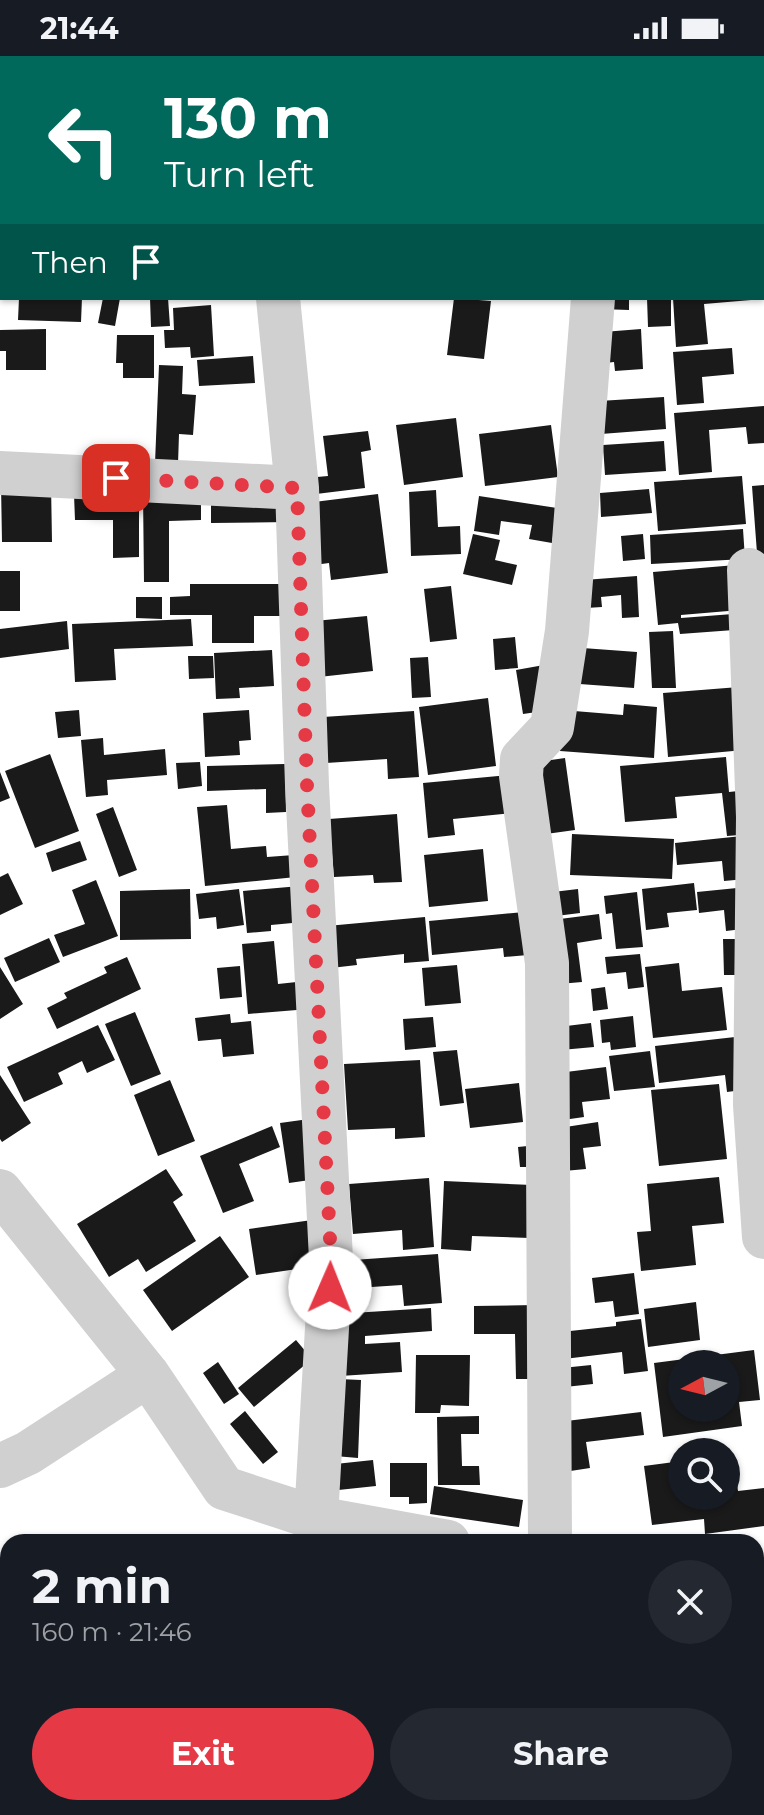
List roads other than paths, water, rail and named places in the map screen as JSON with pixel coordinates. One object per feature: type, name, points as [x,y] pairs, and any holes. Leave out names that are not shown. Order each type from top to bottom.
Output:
[{"type":"street","points":[[278,300],[297,488],[307,785],[331,1259],[316,1518]]},
{"type":"street","points":[[550,1534],[547,963],[521,776],[522,759],[552,727],[567,631],[593,300]]},
{"type":"street","points":[[0,473],[297,488]]},
{"type":"street","points":[[749,570],[758,817],[755,1105],[764,1237]]},
{"type":"street","points":[[0,1191],[148,1375],[224,1488],[316,1518],[404,1534]]},
{"type":"street","points":[[0,1466],[28,1453],[148,1375]]}]
